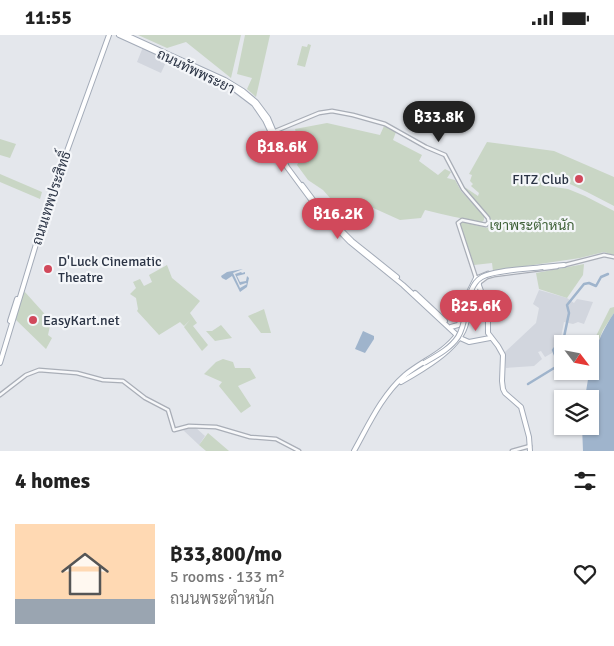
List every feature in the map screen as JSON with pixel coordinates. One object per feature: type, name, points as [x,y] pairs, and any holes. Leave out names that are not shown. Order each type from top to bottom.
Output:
[{"type":"main road","name":"ถนนเทพประสิทธิ์","points":[[0,357],[41,217],[108,35]]},
{"type":"main road","name":"ถนนเทพประสิทธิ์","points":[[0,363],[50,198],[108,35]]},
{"type":"main road","name":"ถนนทัพพระยา","points":[[119,35],[206,72]]},
{"type":"main road","name":"ถนนทัพพระยา","points":[[126,35],[206,72],[243,93],[267,119],[289,166],[314,201],[352,241],[459,336]]},
{"type":"main road","points":[[394,385],[447,348],[457,338],[462,329],[472,288],[480,278],[492,274],[564,265]]},
{"type":"main road","points":[[354,451],[394,385],[414,368],[448,347],[459,336],[472,292],[472,284],[476,278],[488,310],[487,329],[490,338],[503,355],[503,389],[521,407],[530,449]]},
{"type":"main road","points":[[472,292],[479,283]]},
{"type":"main road","points":[[472,292],[478,288],[481,289]]},
{"type":"main road","points":[[451,342],[452,329],[464,321]]},
{"type":"main road","points":[[459,336],[470,342],[490,338]]},
{"type":"main road","points":[[448,347],[459,336]]},
{"type":"street","points":[[273,132],[325,112],[353,115],[395,128],[426,147],[445,155],[462,189],[489,220],[486,225],[462,220],[458,223],[476,278],[493,273],[555,268],[604,255],[614,257]]},
{"type":"street","points":[[450,177],[457,179]]},
{"type":"street","points":[[479,283],[493,273]]},
{"type":"street","points":[[0,395],[26,375],[45,369],[77,373],[103,380],[124,381],[144,399],[168,409],[174,430],[188,426],[216,427],[250,437],[276,439],[299,451]]},
{"type":"street","points":[[512,451],[530,449]]},
{"type":"shaded area","points":[[143,47],[168,58],[161,73],[137,62]]},
{"type":"shaded area","points":[[539,290],[567,298],[574,303],[577,299],[593,302],[584,324],[564,322],[561,335],[554,335],[552,353],[545,357],[541,351],[538,352],[542,359],[534,366],[506,368],[505,352],[536,323],[539,308],[533,304]]},
{"type":"shaded area","points":[[195,427],[205,436],[199,445],[182,429]]},
{"type":"green space","points":[[138,35],[241,35],[231,78],[186,42],[167,48]]},
{"type":"green space","points":[[245,35],[270,35],[256,97],[247,89],[252,78],[237,74]]},
{"type":"green space","points":[[308,44],[311,45],[305,67],[297,65],[302,46],[307,47]]},
{"type":"green space","points":[[327,123],[380,135],[384,126],[396,132],[393,140],[422,155],[419,161],[438,175],[445,169],[451,172],[447,178],[455,180],[461,191],[484,216],[484,220],[482,222],[475,221],[425,210],[421,218],[400,220],[360,202],[345,215],[323,190],[308,180],[297,165],[302,156],[295,129]]},
{"type":"green space","points":[[0,139],[16,144],[10,158],[0,155]]},
{"type":"green space","name":"เขาพระตำหนัก","points":[[487,142],[554,151],[614,177],[614,206],[570,184],[542,182],[541,185],[568,189],[614,211],[614,255],[604,252],[580,258],[493,271],[492,263],[474,265],[460,224],[463,222],[487,228],[491,224],[488,215],[463,186],[478,196],[479,193],[471,186],[473,184],[470,181],[472,175],[469,174]]},
{"type":"green space","points":[[0,174],[42,192],[40,199],[0,182]]},
{"type":"green space","points":[[584,264],[583,275],[567,298],[539,289],[536,273]]},
{"type":"green space","points":[[167,265],[172,278],[200,301],[190,313],[197,323],[193,326],[208,345],[202,351],[184,327],[190,320],[184,326],[180,322],[159,335],[137,311],[136,298],[130,294],[136,288],[133,282],[140,279],[144,286],[152,282],[149,275]]},
{"type":"green space","name":"EasyKart.net","points":[[24,291],[51,321],[48,335],[52,338],[46,349],[15,319]]},
{"type":"green space","points":[[614,307],[614,313],[599,340],[599,335],[596,335],[610,308]]},
{"type":"green space","points":[[264,309],[271,333],[261,333],[248,316]]},
{"type":"green space","points":[[221,325],[232,338],[215,341],[206,331],[212,331]]},
{"type":"green space","points":[[223,359],[233,362],[235,368],[250,368],[256,378],[238,386],[251,406],[241,413],[219,386],[222,382],[204,374],[216,362]]},
{"type":"green space","points":[[208,433],[229,451],[206,451],[199,445]]},
{"type":"water","points":[[243,269],[233,273],[240,288],[247,284],[240,285],[235,274],[245,272],[245,274],[237,276],[240,282],[246,281],[247,276],[249,278],[247,287],[240,292],[232,276],[226,280],[221,276],[227,272]]},
{"type":"water","points":[[614,313],[614,451],[583,451],[582,435],[599,435],[599,390],[587,390],[588,380],[599,380],[599,340]]},
{"type":"water","points":[[363,331],[374,336],[365,353],[355,349]]},
{"type":"waterway","points":[[528,384],[559,365],[553,350],[564,337],[569,313],[567,305],[584,284],[589,283],[596,286],[601,277],[608,274]]},
{"type":"place","name":"FITZ Club","points":[[579,179]]},
{"type":"place","name":"D'Luck Cinematic Theatre","points":[[48,269]]},
{"type":"place","name":"EasyKart.net","points":[[33,320]]}]
